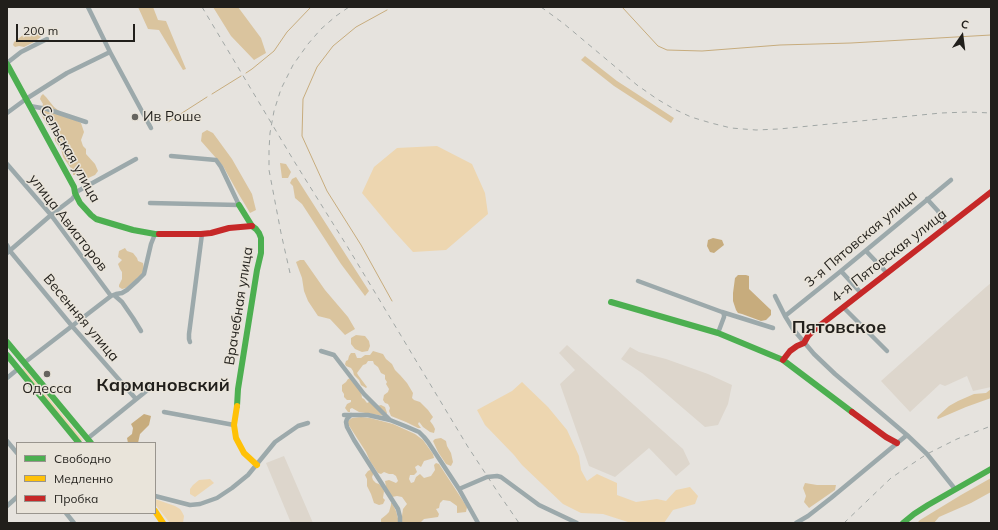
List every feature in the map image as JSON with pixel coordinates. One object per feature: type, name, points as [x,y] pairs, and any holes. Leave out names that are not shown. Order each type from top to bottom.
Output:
[{"type":"street","points":[[88,7],[150,128]]},
{"type":"street","points":[[7,64],[21,52],[47,39]]},
{"type":"street","points":[[7,113],[67,73],[110,52]]},
{"type":"street","name":"Сельская улица","points":[[7,64],[74,187],[80,203],[91,215],[133,230],[155,234],[211,234],[229,228],[252,226]]},
{"type":"street","points":[[30,106],[47,109],[86,122]]},
{"type":"street","points":[[171,156],[216,160],[221,167],[239,205],[252,226]]},
{"type":"street","points":[[9,252],[51,215],[72,199],[78,190],[136,159]]},
{"type":"street","name":"улица Авиаторов","points":[[7,164],[51,215],[112,295],[122,302],[141,331]]},
{"type":"street","name":"3-я Пятовская улица","points":[[785,316],[866,251],[950,180]]},
{"type":"street","name":"4-я Пятовская улица","points":[[783,360],[790,351],[804,343],[814,330],[991,192]]},
{"type":"street","points":[[927,199],[947,226]]},
{"type":"street","points":[[150,203],[239,205]]},
{"type":"street","name":"Врачебная улица","points":[[252,226],[256,228],[261,238],[261,253],[240,374],[237,410],[234,425],[236,438],[244,453],[257,465]]},
{"type":"street","points":[[7,378],[24,363],[112,295],[122,293],[131,287],[144,274],[151,244],[155,234]]},
{"type":"street","points":[[190,342],[188,334],[202,234]]},
{"type":"street","name":"Весенняя улица","points":[[7,245],[9,252],[136,399]]},
{"type":"street","points":[[866,251],[887,273]]},
{"type":"street","points":[[841,271],[861,293]]},
{"type":"street","points":[[638,281],[722,312],[773,328]]},
{"type":"street","points":[[775,296],[793,329],[814,354],[927,454],[955,489]]},
{"type":"street","points":[[611,302],[718,333],[783,360],[870,426],[897,443]]},
{"type":"street","points":[[843,307],[887,352]]},
{"type":"street","points":[[718,333],[724,317],[722,312]]},
{"type":"street","points":[[7,342],[87,442],[155,384]]},
{"type":"street","points":[[321,351],[334,355],[364,394],[390,420]]},
{"type":"street","points":[[7,355],[78,442]]},
{"type":"street","points":[[164,412],[234,425]]},
{"type":"street","points":[[344,415],[368,416],[390,420],[419,432],[428,442],[459,489],[478,523]]},
{"type":"street","points":[[351,415],[347,419],[347,426],[354,440],[398,509],[400,523]]},
{"type":"street","points":[[156,496],[190,505],[200,504],[217,498],[248,475],[275,442],[298,426],[308,423]]},
{"type":"street","points":[[796,523],[808,516],[831,498],[907,435]]},
{"type":"street","points":[[7,441],[16,452]]},
{"type":"street","points":[[903,523],[928,505],[991,470]]},
{"type":"street","points":[[459,489],[487,477],[502,477],[539,505],[577,523]]},
{"type":"street","points":[[7,506],[16,499]]},
{"type":"street","points":[[156,512],[163,523]]},
{"type":"street","points":[[67,514],[74,523]]},
{"type":"street","points":[[153,514],[163,523]]},
{"type":"street","points":[[400,517],[404,523]]},
{"type":"shaded area","points":[[138,7],[153,7],[158,20],[166,21],[186,69],[183,70],[159,30],[148,29]]},
{"type":"shaded area","points":[[213,7],[238,7],[261,38],[266,53],[254,60],[231,36]]},
{"type":"shaded area","points":[[36,30],[39,31],[41,37],[34,42],[24,47],[15,47],[13,45],[14,42],[23,35]]},
{"type":"shaded area","points":[[585,56],[617,81],[674,118],[671,123],[614,86],[581,60]]},
{"type":"shaded area","points":[[43,94],[54,107],[68,118],[81,123],[84,132],[81,140],[86,149],[86,154],[95,164],[98,171],[95,175],[86,179],[78,175],[73,175],[73,170],[63,157],[61,149],[55,141],[54,131],[47,125],[40,112],[43,104],[40,99]]},
{"type":"shaded area","points":[[207,130],[213,133],[232,159],[252,194],[256,210],[250,213],[223,166],[201,141],[202,133]]},
{"type":"shaded area","points":[[437,146],[472,164],[485,193],[488,214],[446,250],[413,252],[362,193],[374,167],[397,148]]},
{"type":"shaded area","points":[[280,163],[286,164],[291,172],[288,178],[282,178]]},
{"type":"shaded area","points":[[296,177],[369,291],[365,296],[341,264],[302,204],[295,198],[293,186],[290,183],[292,179]]},
{"type":"shaded area","points":[[713,238],[722,240],[724,245],[714,253],[710,252],[707,246],[708,240]]},
{"type":"shaded area","points":[[125,248],[127,251],[133,253],[138,261],[143,263],[144,269],[142,274],[126,288],[122,289],[119,285],[122,279],[122,272],[118,264],[122,260],[118,257],[119,251]]},
{"type":"shaded area","points":[[304,260],[325,290],[348,317],[355,329],[345,335],[330,319],[318,316],[308,301],[304,291],[302,278],[296,262]]},
{"type":"shaded area","points":[[738,275],[749,276],[749,289],[771,310],[771,315],[766,320],[761,321],[738,313],[736,310],[733,301],[733,293],[735,278]]},
{"type":"shaded area","points":[[991,283],[991,387],[973,391],[967,376],[945,386],[940,384],[910,412],[881,381]]},
{"type":"shaded area","points":[[356,335],[365,336],[369,341],[370,346],[368,351],[362,352],[355,349],[351,344],[351,338]]},
{"type":"shaded area","points":[[567,345],[683,449],[690,464],[676,476],[649,448],[615,477],[589,466],[560,384],[575,370],[559,353]]},
{"type":"shaded area","points":[[630,347],[639,352],[666,359],[708,374],[732,385],[728,404],[718,425],[705,427],[642,373],[621,359]]},
{"type":"shaded area","points":[[373,351],[383,354],[407,383],[413,393],[412,398],[420,402],[428,410],[433,417],[430,421],[435,429],[434,433],[423,427],[419,422],[418,424],[421,428],[391,416],[388,404],[383,400],[384,395],[389,389],[386,384],[387,382],[385,375],[381,373],[373,361],[368,361],[357,373],[367,387],[366,388],[361,385],[351,368],[346,366],[346,361],[351,353],[355,353],[357,358],[361,358],[365,355],[370,355]]},
{"type":"shaded area","points":[[23,368],[83,441],[80,440],[23,370]]},
{"type":"shaded area","points":[[351,378],[361,391],[362,398],[367,403],[371,401],[377,406],[381,405],[385,407],[387,413],[385,416],[359,412],[352,408],[350,409],[350,412],[348,412],[345,408],[351,400],[347,400],[344,397],[342,385]]},
{"type":"shaded area","points":[[522,382],[548,407],[567,430],[579,456],[581,470],[587,481],[597,474],[617,483],[617,495],[636,502],[657,499],[666,501],[676,490],[690,487],[698,496],[695,504],[673,510],[664,523],[631,523],[603,514],[581,513],[563,504],[522,465],[485,425],[477,410],[512,391]]},
{"type":"shaded area","points":[[991,389],[991,398],[938,419],[937,418],[949,406],[958,401],[974,394],[986,393]]},
{"type":"shaded area","points":[[144,414],[151,416],[149,425],[140,434],[138,442],[128,442],[127,438],[132,434],[133,428],[131,424]]},
{"type":"shaded area","points":[[361,417],[393,424],[415,434],[423,440],[433,454],[434,458],[424,461],[421,467],[418,465],[415,467],[417,472],[414,475],[410,475],[409,479],[411,483],[414,482],[416,477],[420,474],[424,478],[431,476],[435,470],[434,465],[436,463],[439,464],[467,507],[466,512],[457,513],[457,506],[450,501],[443,500],[440,503],[439,508],[436,509],[439,514],[438,517],[424,519],[420,523],[401,523],[403,509],[407,504],[402,497],[392,497],[386,487],[385,481],[389,480],[396,483],[398,481],[396,476],[384,472],[381,474],[378,473],[348,424],[348,421],[352,418]]},
{"type":"shaded area","points":[[441,438],[446,441],[451,453],[453,462],[451,466],[446,464],[433,441]]},
{"type":"shaded area","points":[[284,456],[313,523],[291,523],[266,463]]},
{"type":"shaded area","points":[[371,469],[374,472],[372,477],[373,480],[381,486],[384,491],[383,498],[385,500],[383,504],[379,505],[374,503],[367,486],[367,479],[365,475]]},
{"type":"shaded area","points":[[991,478],[991,492],[971,503],[939,517],[934,523],[917,523],[961,495]]},
{"type":"shaded area","points":[[210,479],[214,483],[195,497],[190,494],[190,489],[199,480]]},
{"type":"shaded area","points":[[805,483],[817,485],[836,485],[835,490],[809,508],[804,502],[806,496],[803,488]]},
{"type":"shaded area","points":[[156,499],[180,509],[184,516],[183,523],[170,523],[156,505]]},
{"type":"shaded area","points":[[391,503],[396,511],[399,522],[381,523],[381,519],[389,512]]},
{"type":"waterway","points":[[246,73],[274,51],[287,32],[311,7]]},
{"type":"waterway","points":[[622,7],[658,46],[667,50],[702,51],[780,45],[851,43],[991,35]]},
{"type":"waterway","points":[[387,10],[356,27],[333,46],[317,67],[303,99],[302,136],[327,191],[361,245],[392,301]]},
{"type":"waterway","points":[[212,94],[241,76]]},
{"type":"waterway","points":[[168,122],[207,97]]},
{"type":"railway","points":[[202,7],[468,447],[519,523]]},
{"type":"railway","points":[[290,273],[269,170],[270,133],[274,111],[281,89],[293,65],[308,44],[321,29],[349,7]]},
{"type":"railway","points":[[541,7],[563,23],[637,85],[657,99],[691,117],[731,128],[756,130],[779,129],[941,113],[991,113]]},
{"type":"railway","points":[[844,523],[891,478],[927,454],[957,439],[991,426]]},
{"type":"traffic: fast","points":[[7,64],[74,187],[80,203],[96,219],[133,230],[159,234]]},
{"type":"traffic: fast","points":[[237,406],[238,389],[261,253],[261,238],[259,233],[252,226],[239,205]]},
{"type":"traffic: fast","points":[[611,302],[718,333],[783,360],[852,412]]},
{"type":"traffic: fast","points":[[7,342],[90,442]]},
{"type":"traffic: fast","points":[[7,355],[78,442]]},
{"type":"traffic: fast","points":[[903,523],[928,505],[991,469]]},
{"type":"traffic: slow","points":[[237,406],[234,425],[236,438],[244,453],[257,465]]},
{"type":"traffic: slow","points":[[156,512],[163,523]]},
{"type":"traffic: jam","points":[[783,360],[790,351],[804,343],[814,330],[991,192]]},
{"type":"traffic: jam","points":[[159,234],[201,234],[229,228],[252,226]]},
{"type":"traffic: jam","points":[[852,412],[886,437],[897,443]]},
{"type":"place","name":"Ив Роше","points":[[135,117]]},
{"type":"place","name":"Одесса","points":[[47,374]]},
{"type":"district","name":"Пятовское","points":[[839,328]]},
{"type":"district","name":"Кармановский","points":[[163,386]]}]
